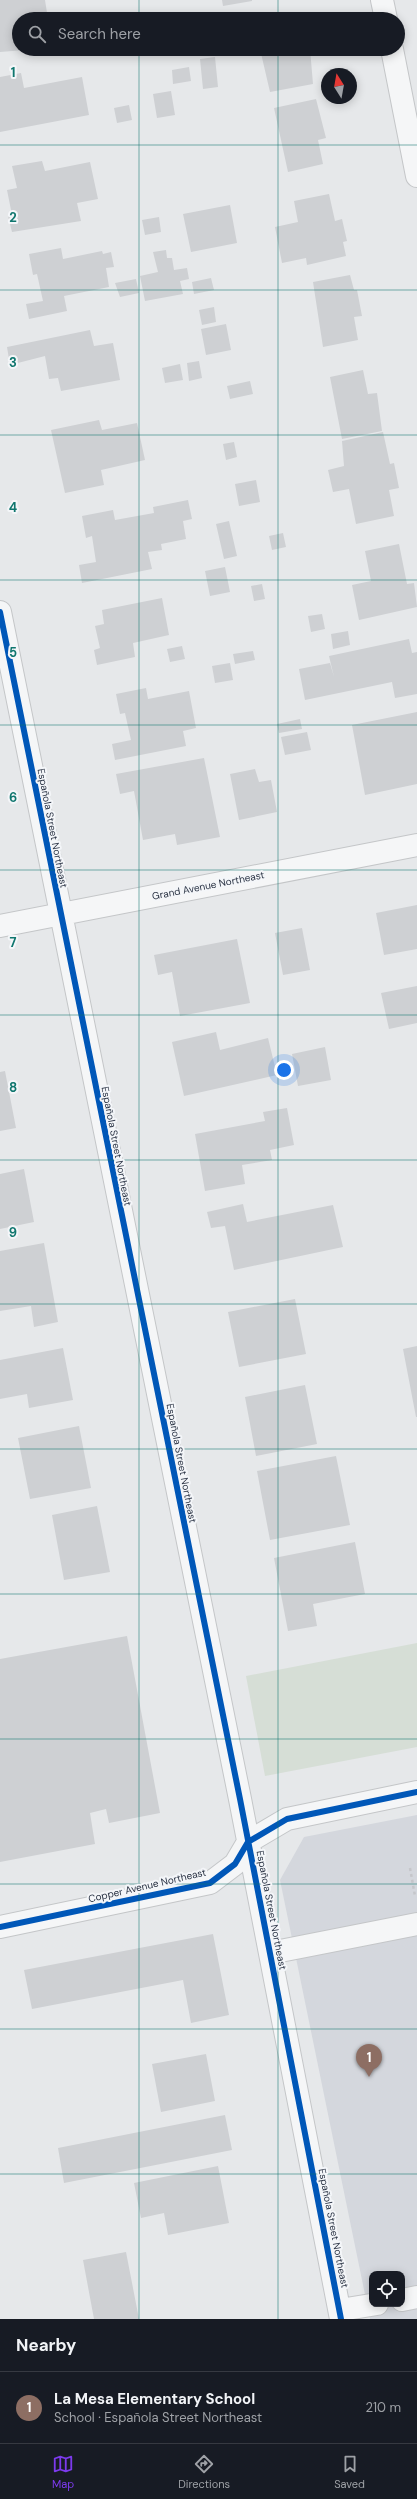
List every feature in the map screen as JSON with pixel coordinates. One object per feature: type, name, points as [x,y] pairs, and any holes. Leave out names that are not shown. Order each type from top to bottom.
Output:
[{"type":"street","points":[[382,0],[385,12]]},
{"type":"street","points":[[393,56],[417,176]]},
{"type":"street","name":"Española Street Northeast","points":[[0,612],[248,1842],[341,2315]]},
{"type":"street","name":"Grand Avenue Northeast","points":[[0,926],[417,845]]},
{"type":"street","name":"Copper Avenue Northeast","points":[[0,1927],[210,1883],[235,1864],[248,1842],[287,1819],[417,1792]]},
{"type":"street","points":[[270,1953],[417,1924]]},
{"type":"street","points":[[405,2299],[417,2297]]},
{"type":"street","points":[[341,2315],[369,2306]]},
{"type":"path","points":[[410,1868],[416,1901]]},
{"type":"shaded area","points":[[417,1643],[417,1747],[265,1776],[246,1676]]},
{"type":"shaded area","points":[[417,1815],[417,2319],[370,2319],[280,1880],[304,1837]]},
{"type":"building","points":[[0,0],[45,0],[47,12],[12,12],[12,51],[0,52]]},
{"type":"building","points":[[222,0],[252,0],[252,1],[223,6]]},
{"type":"building","points":[[262,56],[311,56],[313,84],[270,92]]},
{"type":"building","points":[[215,57],[218,87],[203,89],[200,59]]},
{"type":"building","points":[[189,67],[191,81],[173,84],[172,70]]},
{"type":"building","points":[[21,73],[24,88],[82,77],[89,115],[0,132],[0,77]]},
{"type":"building","points":[[171,91],[175,115],[157,118],[153,94]]},
{"type":"building","points":[[316,99],[326,138],[318,140],[323,164],[288,172],[274,108]]},
{"type":"building","points":[[129,105],[132,120],[117,123],[114,108]]},
{"type":"building","points":[[42,161],[45,171],[90,162],[98,199],[77,203],[81,221],[12,232],[8,216],[12,215],[7,190],[17,188],[12,166]]},
{"type":"building","points":[[329,194],[335,221],[342,219],[347,241],[343,242],[346,256],[307,265],[306,258],[282,263],[275,227],[298,222],[294,201]]},
{"type":"building","points":[[230,205],[237,243],[191,252],[183,214]]},
{"type":"building","points":[[159,217],[161,232],[145,235],[142,220]]},
{"type":"building","points":[[61,248],[63,259],[102,251],[103,254],[111,252],[114,267],[106,268],[109,287],[64,296],[67,311],[29,319],[26,304],[43,301],[37,274],[33,275],[29,254]]},
{"type":"building","points":[[166,250],[167,258],[172,258],[174,270],[187,268],[189,279],[180,281],[183,294],[145,301],[140,276],[158,272],[153,252]]},
{"type":"building","points":[[350,275],[354,290],[357,290],[362,316],[354,317],[358,340],[323,347],[313,282]]},
{"type":"building","points":[[211,278],[214,290],[194,294],[192,282]]},
{"type":"building","points":[[136,279],[139,293],[120,297],[115,283]]},
{"type":"building","points":[[214,307],[216,322],[202,325],[199,310]]},
{"type":"building","points":[[226,324],[231,350],[206,355],[201,329]]},
{"type":"building","points":[[90,330],[94,346],[113,343],[120,380],[61,391],[58,378],[49,379],[45,356],[10,365],[7,347]]},
{"type":"building","points":[[199,361],[202,378],[189,381],[187,363]]},
{"type":"building","points":[[180,364],[183,380],[165,383],[162,368]]},
{"type":"building","points":[[363,370],[368,394],[377,393],[382,431],[342,439],[330,377]]},
{"type":"building","points":[[250,381],[253,394],[230,399],[227,386]]},
{"type":"building","points":[[99,420],[102,430],[137,423],[145,460],[101,470],[104,485],[65,493],[51,430]]},
{"type":"building","points":[[383,432],[390,464],[394,463],[399,488],[389,490],[394,516],[356,524],[349,489],[333,492],[328,470],[344,466],[342,441]]},
{"type":"building","points":[[234,442],[237,457],[226,460],[223,444]]},
{"type":"building","points":[[256,480],[260,502],[239,506],[235,484]]},
{"type":"building","points":[[188,500],[192,519],[183,521],[186,539],[161,544],[162,550],[148,552],[152,569],[82,583],[79,565],[96,562],[92,536],[86,538],[82,516],[113,510],[115,520],[154,513],[153,507]]},
{"type":"building","points":[[229,521],[237,556],[224,559],[216,524]]},
{"type":"building","points":[[283,533],[286,547],[272,550],[269,536]]},
{"type":"building","points":[[399,544],[407,584],[414,583],[417,607],[359,620],[352,585],[371,581],[365,551]]},
{"type":"building","points":[[225,567],[230,592],[210,596],[205,571]]},
{"type":"building","points":[[262,584],[265,599],[254,601],[251,586]]},
{"type":"building","points":[[162,598],[169,635],[133,643],[135,657],[97,665],[94,650],[100,648],[95,626],[104,624],[102,610]]},
{"type":"building","points":[[322,614],[325,629],[311,632],[308,616]]},
{"type":"building","points":[[348,631],[350,645],[333,649],[331,634]]},
{"type":"building","points":[[409,639],[412,653],[417,652],[417,694],[395,698],[392,682],[305,700],[299,669],[330,663],[334,677],[329,656]]},
{"type":"building","points":[[182,646],[185,659],[170,662],[167,649]]},
{"type":"building","points":[[253,651],[255,660],[235,664],[233,654]]},
{"type":"building","points":[[230,663],[233,680],[215,683],[212,666]]},
{"type":"building","points":[[146,688],[148,699],[189,691],[196,728],[183,731],[186,746],[115,760],[112,744],[131,740],[125,713],[120,714],[116,694]]},
{"type":"building","points":[[417,712],[417,784],[365,795],[352,725]]},
{"type":"building","points":[[300,719],[302,729],[279,733],[277,724]]},
{"type":"building","points":[[307,732],[311,750],[285,755],[281,737]]},
{"type":"building","points":[[204,758],[220,837],[177,845],[175,834],[143,840],[134,791],[120,794],[116,774]]},
{"type":"building","points":[[255,769],[259,782],[271,780],[277,812],[239,820],[230,774]]},
{"type":"building","points":[[417,905],[417,949],[384,955],[376,913]]},
{"type":"building","points":[[302,928],[310,970],[283,975],[275,933]]},
{"type":"building","points":[[237,939],[250,1003],[180,1016],[172,972],[158,975],[154,955]]},
{"type":"building","points":[[417,986],[417,1023],[389,1029],[381,993]]},
{"type":"building","points":[[216,1032],[220,1050],[268,1038],[277,1075],[184,1096],[172,1042]]},
{"type":"building","points":[[325,1047],[331,1080],[298,1086],[292,1054]]},
{"type":"building","points":[[5,1071],[16,1128],[0,1131],[0,1072]]},
{"type":"building","points":[[287,1108],[294,1145],[270,1150],[272,1160],[242,1165],[245,1184],[205,1191],[195,1134],[265,1121],[263,1112]]},
{"type":"building","points":[[24,1169],[34,1222],[0,1229],[0,1174]]},
{"type":"building","points":[[243,1204],[247,1222],[333,1205],[343,1247],[234,1270],[225,1226],[211,1228],[207,1212]]},
{"type":"building","points":[[44,1243],[58,1322],[34,1327],[31,1306],[0,1311],[0,1251]]},
{"type":"building","points":[[295,1299],[306,1354],[239,1367],[228,1312]]},
{"type":"building","points":[[417,1346],[417,1417],[416,1417],[403,1349]]},
{"type":"building","points":[[63,1348],[73,1400],[29,1408],[27,1394],[0,1399],[0,1360]]},
{"type":"building","points":[[305,1385],[317,1444],[256,1456],[245,1397]]},
{"type":"building","points":[[79,1426],[91,1488],[30,1499],[18,1438]]},
{"type":"building","points":[[336,1456],[350,1525],[270,1540],[257,1471]]},
{"type":"building","points":[[97,1506],[110,1572],[64,1580],[52,1515]]},
{"type":"building","points":[[355,1542],[365,1594],[313,1604],[317,1626],[288,1631],[274,1558]]},
{"type":"building","points":[[127,1636],[160,1813],[109,1823],[106,1809],[90,1813],[95,1844],[0,1862],[0,1659]]},
{"type":"building","points":[[213,1934],[229,2015],[191,2023],[183,1980],[32,2009],[24,1970]]},
{"type":"building","points":[[206,2054],[215,2101],[161,2112],[152,2064]]},
{"type":"building","points":[[225,2115],[232,2150],[64,2183],[58,2148]]},
{"type":"building","points":[[218,2166],[229,2223],[168,2235],[164,2213],[141,2218],[134,2183]]},
{"type":"building","points":[[126,2252],[139,2319],[94,2319],[83,2260]]},
{"type":"cycle path","points":[[0,612],[240,1799],[341,2319]]},
{"type":"cycle path","points":[[0,1927],[210,1883],[235,1864],[248,1842],[287,1819],[417,1792]]},
{"type":"place","name":"La Mesa Elementary School","points":[[369,2077]]}]
